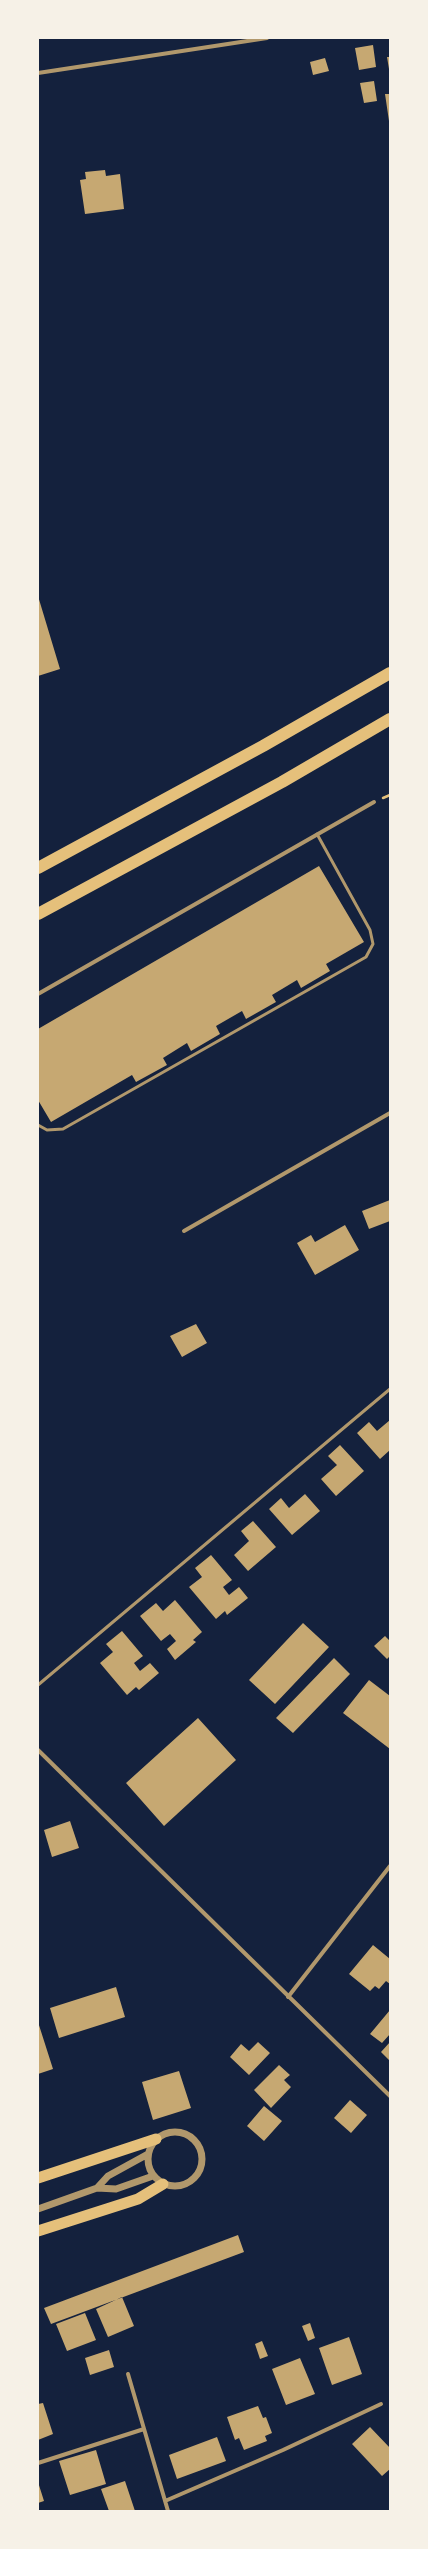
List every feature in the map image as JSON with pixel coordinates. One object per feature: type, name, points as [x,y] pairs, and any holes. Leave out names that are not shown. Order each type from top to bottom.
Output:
[{"type":"highway","points":[[38,868],[262,746],[390,673]]},
{"type":"highway","points":[[38,914],[275,786],[390,719]]},
{"type":"highway","points":[[38,2178],[156,2139]]},
{"type":"highway","points":[[38,2232],[138,2199],[163,2184]]},
{"type":"street","points":[[38,73],[267,38]]},
{"type":"street","points":[[38,994],[374,802]]},
{"type":"street","points":[[184,1231],[390,1113]]},
{"type":"street","points":[[38,1750],[390,2096]]},
{"type":"street","points":[[288,1997],[390,1866]]},
{"type":"street","points":[[97,2188],[108,2176],[148,2154],[156,2139],[172,2131],[181,2132],[197,2141],[203,2158],[198,2176],[191,2182],[175,2186],[163,2184],[153,2176],[148,2154]]},
{"type":"street","points":[[38,2208],[97,2188],[116,2189],[153,2176]]},
{"type":"street","points":[[128,2374],[168,2511]]},
{"type":"street","points":[[165,2501],[283,2450],[381,2404]]},
{"type":"street","points":[[38,2463],[144,2429]]},
{"type":"lane","points":[[38,1125],[47,1130],[63,1129],[366,957],[373,944],[370,930],[317,834]]},
{"type":"lane","points":[[38,1685],[390,1389]]},
{"type":"building","points":[[373,45],[376,67],[359,70],[355,48]]},
{"type":"building","points":[[387,57],[390,57],[390,69],[389,69]]},
{"type":"building","points":[[325,58],[329,71],[313,75],[310,62]]},
{"type":"building","points":[[374,81],[377,101],[364,103],[360,83]]},
{"type":"building","points":[[385,94],[390,94],[390,121],[389,121]]},
{"type":"building","points":[[105,170],[106,176],[120,174],[124,209],[85,214],[80,180],[86,179],[85,172]]},
{"type":"building","points":[[38,596],[60,669],[38,676]]},
{"type":"building","points":[[319,866],[364,942],[326,964],[330,971],[301,988],[297,980],[272,995],[276,1002],[246,1019],[242,1011],[216,1026],[220,1034],[191,1051],[187,1043],[163,1058],[167,1065],[136,1082],[132,1075],[51,1122],[38,1100],[38,1029]]},
{"type":"building","points":[[390,1200],[390,1221],[369,1229],[362,1211]]},
{"type":"building","points":[[345,1225],[359,1250],[315,1275],[297,1243],[311,1235],[315,1242]]},
{"type":"building","points":[[196,1324],[207,1343],[182,1357],[170,1336]]},
{"type":"building","points":[[390,1420],[390,1450],[380,1459],[357,1433],[369,1422],[377,1431]]},
{"type":"building","points":[[340,1445],[364,1471],[336,1496],[321,1479],[337,1465],[328,1456]]},
{"type":"building","points":[[305,1494],[320,1511],[292,1535],[269,1509],[281,1498],[289,1508]]},
{"type":"building","points":[[253,1521],[276,1547],[248,1571],[234,1555],[249,1541],[241,1531]]},
{"type":"building","points":[[211,1555],[232,1580],[223,1587],[229,1595],[239,1587],[248,1598],[227,1615],[225,1611],[216,1619],[189,1587],[202,1577],[195,1568]]},
{"type":"building","points":[[175,1600],[202,1632],[193,1640],[196,1642],[175,1660],[167,1649],[176,1641],[170,1634],[161,1641],[140,1616],[156,1603],[163,1611]]},
{"type":"building","points":[[303,1623],[329,1647],[275,1704],[249,1680]]},
{"type":"building","points":[[122,1631],[143,1656],[134,1663],[140,1671],[150,1663],[159,1673],[139,1690],[136,1687],[127,1695],[100,1663],[113,1652],[106,1644]]},
{"type":"building","points":[[385,1636],[390,1641],[390,1656],[387,1659],[374,1646]]},
{"type":"building","points":[[334,1658],[350,1674],[293,1733],[276,1718]]},
{"type":"building","points":[[369,1680],[390,1696],[390,1749],[343,1713]]},
{"type":"building","points":[[198,1718],[236,1760],[164,1826],[126,1783]]},
{"type":"building","points":[[70,1821],[79,1848],[52,1857],[44,1830]]},
{"type":"building","points":[[373,1945],[390,1959],[390,1984],[386,1981],[379,1989],[375,1986],[370,1991],[349,1974]]},
{"type":"building","points":[[116,1987],[125,2017],[59,2038],[50,2008]]},
{"type":"building","points":[[390,2010],[390,2034],[382,2043],[370,2034]]},
{"type":"building","points":[[38,2022],[53,2069],[38,2074]]},
{"type":"building","points":[[258,2042],[270,2053],[249,2075],[230,2057],[241,2044],[249,2051]]},
{"type":"building","points":[[390,2042],[390,2061],[381,2052]]},
{"type":"building","points":[[279,2065],[290,2075],[284,2080],[291,2087],[271,2108],[254,2090]]},
{"type":"building","points":[[179,2071],[191,2108],[153,2120],[142,2082]]},
{"type":"building","points":[[350,2100],[367,2115],[351,2133],[334,2118]]},
{"type":"building","points":[[264,2106],[282,2121],[264,2141],[247,2126]]},
{"type":"building","points":[[238,2235],[244,2252],[51,2324],[44,2308]]},
{"type":"building","points":[[122,2297],[134,2326],[108,2337],[96,2309]]},
{"type":"building","points":[[85,2313],[96,2340],[67,2351],[56,2324]]},
{"type":"building","points":[[310,2323],[315,2338],[308,2341],[302,2326]]},
{"type":"building","points":[[349,2337],[362,2374],[332,2385],[319,2348]]},
{"type":"building","points":[[262,2341],[268,2356],[260,2359],[255,2344]]},
{"type":"building","points":[[109,2350],[114,2367],[90,2375],[85,2358]]},
{"type":"building","points":[[300,2358],[315,2394],[286,2405],[272,2369]]},
{"type":"building","points":[[43,2403],[53,2434],[38,2440],[38,2404]]},
{"type":"building","points":[[258,2406],[263,2418],[266,2417],[272,2433],[265,2436],[267,2441],[244,2450],[239,2438],[235,2440],[227,2417]]},
{"type":"building","points":[[370,2427],[390,2448],[390,2469],[382,2476],[352,2444]]},
{"type":"building","points":[[217,2437],[226,2461],[177,2479],[169,2455]]},
{"type":"building","points":[[96,2450],[106,2484],[70,2495],[59,2461]]},
{"type":"building","points":[[125,2481],[135,2511],[109,2511],[101,2489]]},
{"type":"building","points":[[38,2482],[44,2501],[38,2503]]}]
